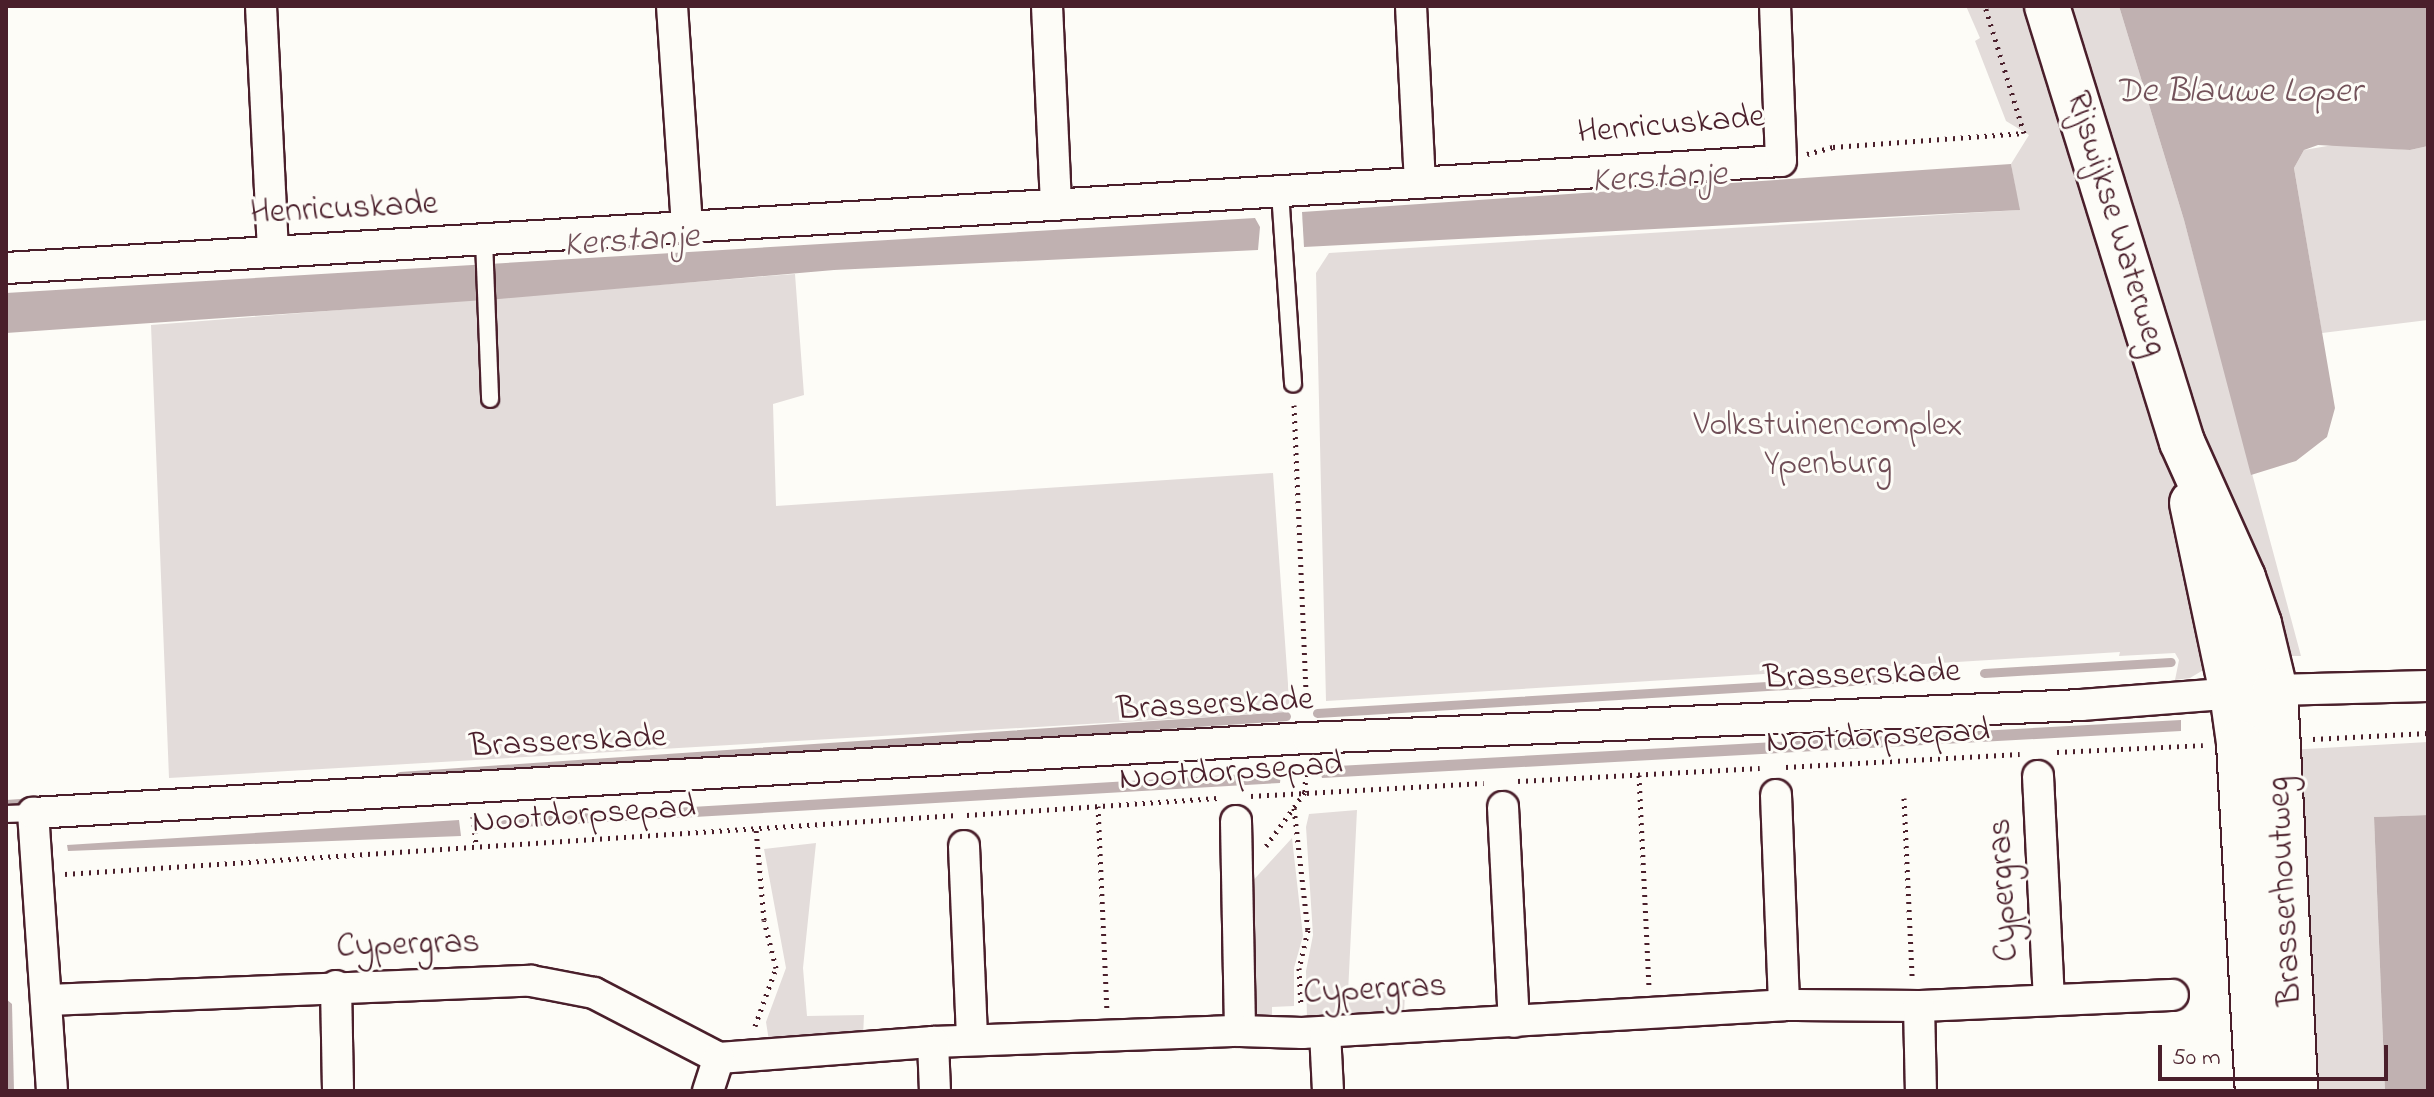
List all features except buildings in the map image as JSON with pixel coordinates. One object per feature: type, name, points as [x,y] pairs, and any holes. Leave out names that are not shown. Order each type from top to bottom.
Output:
[{"type":"main road","name":"Rijswijkse Waterweg","points":[[2047,6],[2182,442],[2243,578],[2259,624],[2275,690]]},
{"type":"main road","name":"Rijswijkse Waterweg","points":[[2182,442],[2197,533],[2232,693]]},
{"type":"main road","name":"Brasserhoutweg","points":[[2258,1091],[2259,742],[2275,690]]},
{"type":"main road","name":"Brasserhoutweg","points":[[2232,693],[2259,742],[2295,1091]]},
{"type":"street","points":[[261,6],[273,252]]},
{"type":"street","points":[[672,6],[687,227]]},
{"type":"street","points":[[1047,6],[1056,205]]},
{"type":"street","points":[[1411,6],[1420,183]]},
{"type":"street","name":"Henricuskade","points":[[6,268],[273,252],[485,252],[687,227],[1781,161],[1775,6]]},
{"type":"street","name":"Brasserskade","points":[[20,814],[1308,738],[2065,706],[2275,690],[2428,686]]},
{"type":"street","name":"Cypergras","points":[[2042,761],[2049,1000]]},
{"type":"street","points":[[1503,790],[1514,1022]]},
{"type":"street","points":[[1776,795],[1784,1005]]},
{"type":"street","points":[[1234,805],[1240,1031]]},
{"type":"street","points":[[20,814],[38,876],[52,1091]]},
{"type":"street","points":[[964,846],[972,1040]]},
{"type":"street","name":"Cypergras","points":[[48,1000],[336,986],[531,981],[594,993],[719,1058],[933,1042],[1108,1034],[1313,1033],[1784,1005],[1916,1006],[2173,995]]},
{"type":"street","points":[[336,986],[338,1091]]},
{"type":"street","points":[[1916,1006],[1921,1091]]},
{"type":"street","points":[[1313,1033],[1328,1091]]},
{"type":"street","points":[[933,1042],[935,1091]]},
{"type":"street","points":[[708,1091],[719,1058]]},
{"type":"lane","points":[[1280,192],[1293,384]]},
{"type":"lane","points":[[485,252],[490,399]]},
{"type":"path","points":[[1781,161],[1833,147],[2024,133],[1985,6]]},
{"type":"path","points":[[1293,384],[1308,738],[1305,792],[1294,808],[1308,930],[1299,968],[1313,1033]]},
{"type":"path","name":"Nootdorpsepad","points":[[38,876],[1098,806],[1234,805],[1305,792],[1503,790],[1639,775],[2042,761],[2259,742],[2428,733]]},
{"type":"path","points":[[1639,775],[1650,1015]]},
{"type":"path","points":[[1904,798],[1916,1006]]},
{"type":"path","points":[[1098,806],[1108,1034]]},
{"type":"path","points":[[753,1055],[756,1014],[776,968],[764,920],[756,828]]},
{"type":"green space","name":"Volkstuinencomplex Ypenburg","points":[[1966,6],[2031,6],[2167,451],[2217,653],[2205,669],[2190,678],[2175,680],[2179,660],[2175,653],[2119,656],[2120,652],[1326,701],[1316,273],[1329,253],[2019,210],[2011,164],[2029,135],[2006,121],[1975,41],[1980,38]]},
{"type":"green space","points":[[2061,6],[2119,6],[2184,220],[2301,656],[2277,656],[2224,475],[2202,456]]},
{"type":"green space","points":[[2339,144],[2410,150],[2428,146],[2428,320],[2322,333],[2294,168],[2304,150]]},
{"type":"green space","points":[[795,274],[804,395],[773,404],[776,506],[1273,473],[1290,712],[169,778],[151,325]]},
{"type":"green space","points":[[2428,742],[2428,815],[2374,817],[2385,1091],[2308,1091],[2288,750]]},
{"type":"green space","points":[[1357,810],[1348,993],[1405,992],[1404,1014],[1307,1020],[1306,971],[1313,935],[1306,827],[1309,814]]},
{"type":"green space","points":[[1292,838],[1303,936],[1294,968],[1294,1006],[1272,1007],[1272,1016],[1253,1016],[1249,885]]},
{"type":"green space","points":[[816,843],[803,968],[807,1016],[864,1015],[863,1037],[769,1041],[766,1022],[786,968],[764,849]]},
{"type":"water","name":"De Blauwe Loper","points":[[2119,6],[2428,6],[2428,146],[2410,150],[2318,145],[2304,150],[2294,168],[2335,408],[2327,437],[2296,461],[2251,475],[2184,220]]},
{"type":"water","points":[[2011,164],[2020,210],[1304,247],[1302,212]]},
{"type":"water","points":[[1255,218],[1260,227],[1258,250],[834,270],[499,299],[6,333],[6,293]]},
{"type":"water","points":[[2181,720],[2181,731],[1322,778],[1319,767]]},
{"type":"water","points":[[1281,772],[1280,783],[488,829],[489,819]]},
{"type":"water","points":[[2428,815],[2428,1091],[2385,1091],[2374,817]]},
{"type":"water","points":[[459,820],[461,836],[68,851],[67,845]]},
{"type":"water","points":[[6,999],[12,1004],[14,1091],[6,1091]]},
{"type":"waterway","points":[[1984,673],[2171,662]]},
{"type":"waterway","points":[[1317,713],[1951,675]]},
{"type":"waterway","points":[[400,776],[1286,716]]},
{"type":"waterway","points":[[6,804],[34,802]]},
{"type":"water label","name":"Kerstanje","points":[[1659,179]]},
{"type":"water label","name":"Kerstanje","points":[[631,242]]}]
